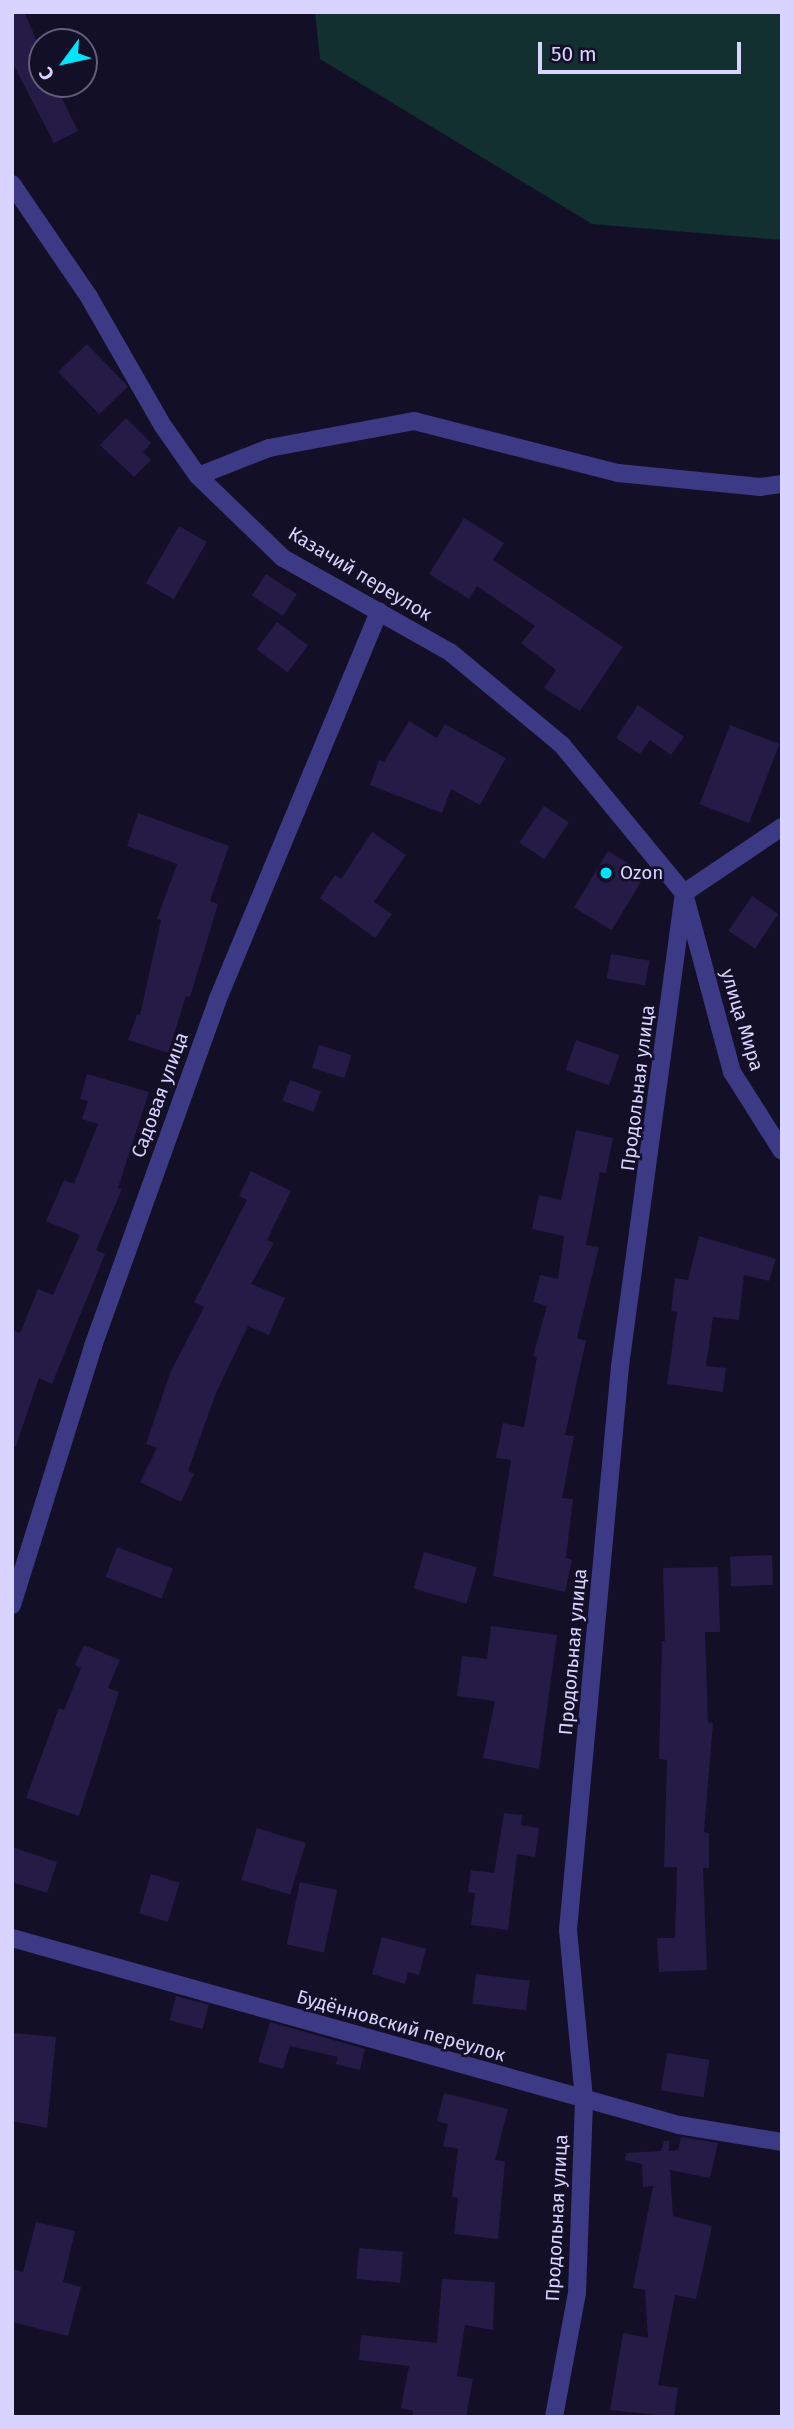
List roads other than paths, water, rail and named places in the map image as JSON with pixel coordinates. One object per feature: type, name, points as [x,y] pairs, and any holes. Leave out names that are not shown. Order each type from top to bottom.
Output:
[{"type":"street","name":"Казачий переулок","points":[[12,184],[89,297],[163,426],[198,476],[284,558],[450,652],[562,745],[684,893]]},
{"type":"street","points":[[198,476],[269,447],[414,421],[618,473],[760,487],[782,484]]},
{"type":"street","name":"Садовая улица","points":[[12,1605],[93,1346],[217,1001],[379,611]]},
{"type":"street","points":[[684,893],[782,827]]},
{"type":"street","name":"улица Мира","points":[[684,893],[732,1072],[782,1151]]},
{"type":"street","name":"Продольная улица","points":[[554,2417],[577,2293],[584,2099],[568,1930],[620,1366],[684,893]]},
{"type":"street","name":"Будённовский переулок","points":[[12,1938],[679,2125],[782,2142]]},
{"type":"place","name":"Ozon","points":[[606,873]]}]
